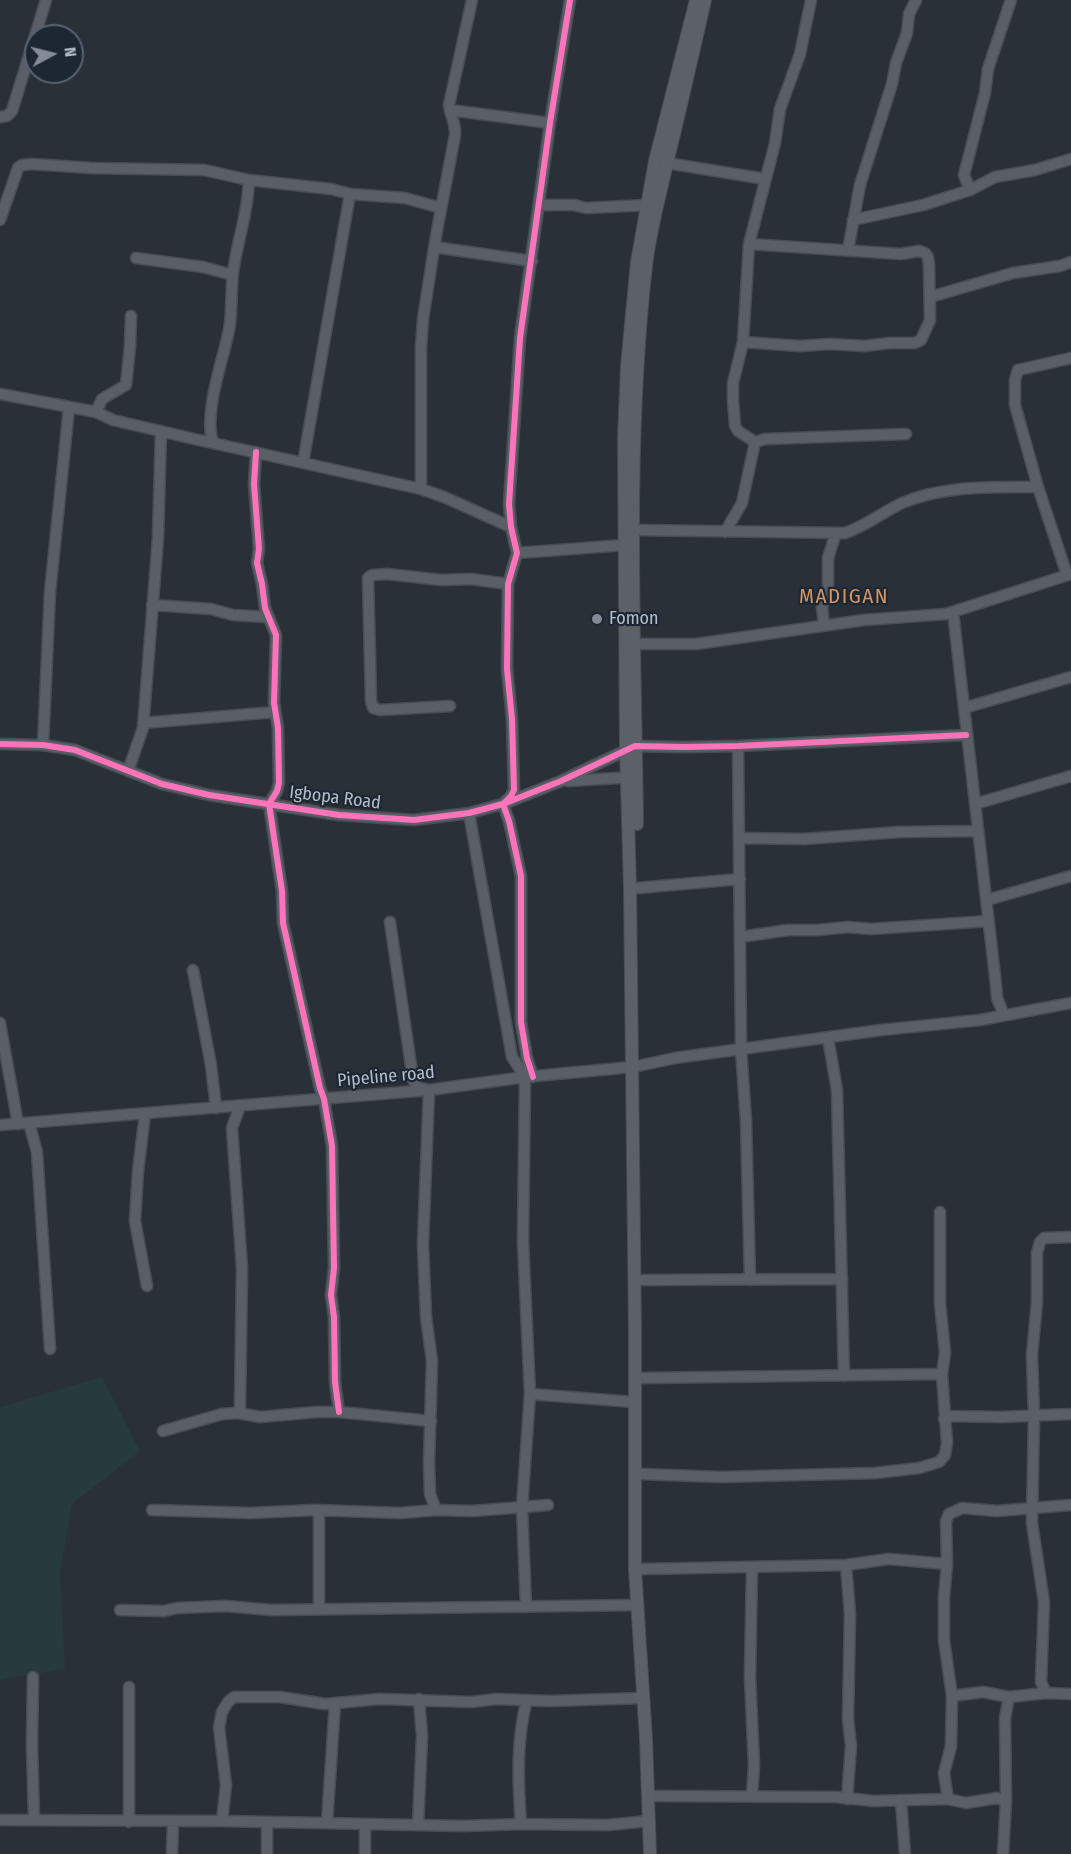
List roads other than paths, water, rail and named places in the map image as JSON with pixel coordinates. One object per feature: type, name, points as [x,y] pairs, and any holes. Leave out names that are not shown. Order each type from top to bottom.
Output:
[{"type":"main road","points":[[657,1854],[653,1739],[642,1569],[641,1280],[635,1066],[637,888],[630,747],[624,438],[627,366],[637,262],[655,161],[696,0]]},
{"type":"main road","points":[[630,747],[634,644],[633,438],[639,331],[646,263],[656,207],[705,0]]},
{"type":"main road","points":[[632,777],[635,1066],[635,1569],[650,1854]]},
{"type":"street","points":[[0,117],[7,116],[12,111],[46,0]]},
{"type":"street","points":[[422,489],[421,348],[434,247],[455,135],[456,124],[450,110],[450,100],[472,0]]},
{"type":"street","points":[[526,1607],[522,1508],[530,1394],[523,1242],[529,1077],[521,1022],[521,876],[503,804],[514,790],[512,719],[507,669],[508,584],[517,553],[509,504],[520,338],[570,0]]},
{"type":"street","points":[[811,0],[800,54],[780,109],[775,143],[749,244],[742,342],[733,383],[735,426],[741,435],[755,442],[765,439],[906,434]]},
{"type":"street","points":[[848,250],[860,185],[907,33],[909,14],[916,0]]},
{"type":"street","points":[[970,190],[964,176],[985,93],[988,69],[1011,0]]},
{"type":"street","points":[[450,110],[550,123]]},
{"type":"street","points":[[853,220],[923,205],[970,190],[995,177],[1035,170],[1071,159]]},
{"type":"street","points":[[667,163],[765,179]]},
{"type":"street","points":[[0,220],[12,182],[18,168],[22,165],[194,170],[249,180],[331,189],[350,194],[405,198],[441,208]]},
{"type":"street","points":[[213,443],[210,428],[218,370],[231,320],[232,275],[247,211],[249,180]]},
{"type":"street","points":[[303,463],[350,194]]},
{"type":"street","points":[[539,206],[586,208],[647,205]]},
{"type":"street","points":[[742,342],[799,346],[915,343],[921,340],[930,320],[928,257],[925,253],[919,251],[901,254],[749,244]]},
{"type":"street","points":[[434,247],[532,261]]},
{"type":"street","points":[[136,258],[202,267],[232,275]]},
{"type":"street","points":[[930,297],[1013,273],[1071,262]]},
{"type":"street","points":[[96,412],[102,399],[126,385],[131,316]]},
{"type":"street","points":[[634,644],[696,644],[875,619],[934,616],[953,612],[1069,574],[1038,487],[1015,405],[1014,390],[1016,373],[1021,368],[1071,358]]},
{"type":"street","points":[[0,394],[96,412],[113,420],[422,489],[511,527]]},
{"type":"street","points":[[43,745],[50,592],[69,408]]},
{"type":"street","points":[[128,771],[143,723],[158,538],[161,431]]},
{"type":"street","points":[[725,532],[742,502],[755,442]]},
{"type":"street","points":[[256,452],[254,484],[259,549],[257,563],[267,617],[275,628],[276,634],[274,673],[279,783],[269,804],[282,891],[283,924],[324,1099],[332,1146],[334,1268],[331,1295],[334,1317],[334,1382],[339,1412]]},
{"type":"street","points":[[633,530],[836,533],[856,529],[902,504],[927,495],[974,487],[1038,487]]},
{"type":"street","points":[[824,625],[822,607],[828,589],[828,558],[836,533]]},
{"type":"street","points":[[517,553],[625,545]]},
{"type":"street","points":[[450,706],[380,710],[373,708],[368,578],[372,575],[387,574],[442,580],[471,579],[508,584]]},
{"type":"street","points":[[152,605],[211,609],[233,615],[267,617]]},
{"type":"street","points":[[953,612],[998,998],[1004,1015]]},
{"type":"street","points":[[964,708],[1071,677]]},
{"type":"street","points":[[143,723],[275,712]]},
{"type":"street","points":[[561,781],[630,747],[738,746],[966,735]]},
{"type":"street","name":"Igbopa Road","points":[[0,744],[43,745],[75,750],[162,784],[209,795],[339,815],[402,820],[440,818],[469,813],[503,804],[561,781]]},
{"type":"street","points":[[738,746],[741,1049],[746,1121],[750,1280]]},
{"type":"street","points":[[975,804],[1071,776]]},
{"type":"street","points":[[561,781],[632,777]]},
{"type":"street","points":[[469,813],[512,1057],[529,1077]]},
{"type":"street","points":[[739,838],[804,839],[898,832],[977,831]]},
{"type":"street","points":[[987,900],[1071,876]]},
{"type":"street","points":[[637,888],[740,879]]},
{"type":"street","points":[[740,937],[788,930],[848,927],[871,929],[989,921]]},
{"type":"street","points":[[390,922],[413,1079],[416,1087],[429,1090],[423,1226],[426,1317],[432,1361],[430,1494],[436,1510]]},
{"type":"street","points":[[193,970],[211,1065],[216,1108]]},
{"type":"street","name":"Pipeline road","points":[[0,1125],[429,1090],[635,1066],[675,1058],[881,1030],[980,1020],[1071,1003]]},
{"type":"street","points":[[0,1023],[23,1123],[37,1152],[50,1349]]},
{"type":"street","points":[[828,1038],[837,1090],[844,1376]]},
{"type":"street","points":[[238,1413],[240,1407],[242,1268],[232,1128],[240,1106]]},
{"type":"street","points":[[145,1114],[135,1221],[147,1286]]},
{"type":"street","points":[[641,1474],[722,1477],[900,1472],[939,1462],[945,1455],[947,1443],[942,1374],[945,1353],[940,1303],[940,1212]]},
{"type":"street","points":[[1046,1693],[1041,1682],[1044,1602],[1033,1538],[1032,1355],[1037,1302],[1037,1249],[1044,1239],[1071,1237]]},
{"type":"street","points":[[641,1280],[842,1279]]},
{"type":"street","points":[[642,1378],[942,1374]]},
{"type":"street","points":[[530,1394],[634,1402]]},
{"type":"street","points":[[162,1431],[222,1414],[238,1413],[260,1417],[339,1412],[431,1421]]},
{"type":"street","points":[[944,1419],[949,1416],[1071,1414]]},
{"type":"street","points":[[152,1510],[250,1513],[319,1510],[400,1513],[436,1510],[472,1511],[549,1505]]},
{"type":"street","points":[[948,1799],[944,1773],[951,1746],[952,1696],[944,1640],[946,1521],[949,1514],[955,1510],[997,1511],[1071,1505]]},
{"type":"street","points":[[318,1609],[319,1510]]},
{"type":"street","points":[[642,1569],[846,1565],[889,1559],[947,1564]]},
{"type":"street","points":[[846,1565],[850,1614],[851,1746],[848,1799]]},
{"type":"street","points":[[752,1568],[750,1677],[754,1765],[752,1797]]},
{"type":"street","points":[[120,1610],[164,1611],[177,1608],[225,1606],[272,1610],[638,1605]]},
{"type":"street","points":[[33,1677],[34,1819]]},
{"type":"street","points":[[129,1687],[129,1822]]},
{"type":"street","points":[[952,1696],[983,1692],[1009,1697],[1046,1693],[1071,1694]]},
{"type":"street","points":[[222,1821],[226,1785],[219,1727],[222,1712],[234,1697],[280,1697],[325,1704],[380,1699],[472,1702],[643,1698]]},
{"type":"street","points":[[1003,1854],[1006,1801],[1005,1718],[1009,1697]]},
{"type":"street","points":[[418,1825],[422,1736],[419,1699]]},
{"type":"street","points":[[521,1824],[521,1722],[527,1700]]},
{"type":"street","points":[[327,1823],[335,1703]]},
{"type":"street","points":[[654,1796],[836,1797],[874,1802],[948,1799],[966,1803],[997,1798],[1006,1801]]},
{"type":"street","points":[[901,1800],[905,1854]]},
{"type":"street","points":[[0,1820],[222,1821],[464,1826],[608,1825],[649,1821]]},
{"type":"street","points":[[172,1822],[172,1854]]},
{"type":"street","points":[[267,1823],[267,1854]]},
{"type":"street","points":[[364,1854],[365,1824]]},
{"type":"place","name":"Fomon","points":[[597,619]]},
{"type":"district","name":"MADIGAN","points":[[844,597]]}]
